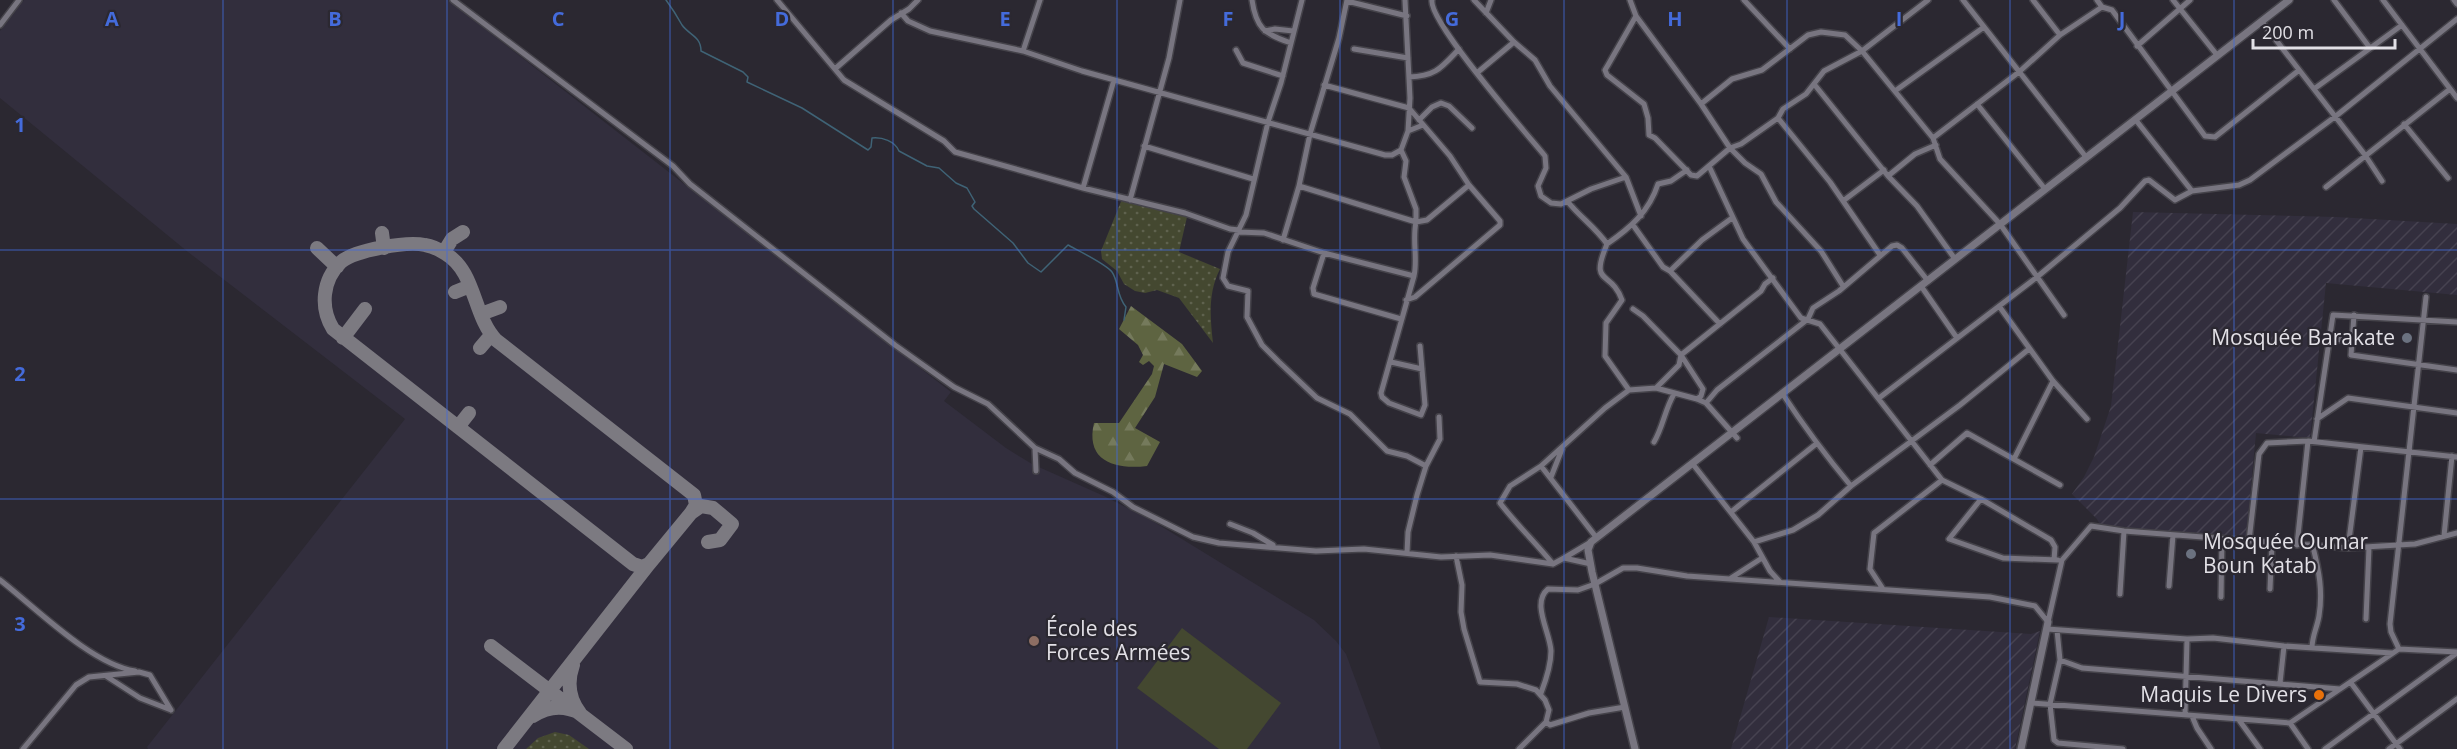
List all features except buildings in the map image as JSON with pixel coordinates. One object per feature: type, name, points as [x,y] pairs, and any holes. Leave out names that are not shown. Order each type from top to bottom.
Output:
[{"type":"street","points":[[0,25],[20,0]]},
{"type":"street","points":[[453,0],[673,166],[690,184],[895,345],[954,387],[988,404],[1035,448],[1059,459],[1076,473],[1113,492],[1133,507],[1193,537],[1219,543],[1316,550],[1364,549],[1441,557],[1490,555],[1553,564],[1593,540],[1692,463],[1734,435],[1782,393],[2289,0]]},
{"type":"street","points":[[777,0],[852,86],[944,141],[955,152],[1083,188],[1185,213],[1230,229],[1264,233],[1324,253],[1414,276]]},
{"type":"street","points":[[836,68],[918,0]]},
{"type":"street","points":[[1023,51],[1040,0]]},
{"type":"street","points":[[1130,200],[1169,58],[1180,0]]},
{"type":"street","points":[[1252,0],[1257,23],[1276,38],[1290,43]]},
{"type":"street","points":[[1302,0],[1253,179],[1246,215],[1228,252],[1223,278],[1228,286],[1248,291],[1246,313],[1262,345],[1317,398],[1350,414],[1387,451],[1407,456],[1426,466]]},
{"type":"street","points":[[1283,240],[1299,186],[1310,134],[1339,38],[1347,0],[1407,16]]},
{"type":"street","points":[[901,14],[908,21],[930,32],[1023,51],[1114,81],[1378,154],[1392,155],[1401,150],[1408,131],[1409,77],[1405,0]]},
{"type":"street","points":[[1432,0],[1431,6],[1437,20],[1545,156],[1546,168],[1538,186],[1542,196],[1551,202],[1568,202],[1591,189],[1626,177]]},
{"type":"street","points":[[1474,0],[1514,42],[1535,60],[1550,86],[1626,177],[1641,216]]},
{"type":"street","points":[[1486,13],[1491,0]]},
{"type":"street","points":[[1631,0],[1636,16],[1701,104],[1730,148],[1745,163],[1761,174],[1776,202],[1821,251],[1843,286]]},
{"type":"street","points":[[1744,0],[1790,49]]},
{"type":"street","points":[[1636,16],[1608,65],[1607,75],[1644,104],[1649,135],[1655,138],[1691,175],[1697,176],[1730,148],[1741,144],[1778,118],[1783,109],[1806,94],[1824,71],[1862,51],[1928,0]]},
{"type":"street","points":[[1963,0],[2086,157]]},
{"type":"street","points":[[2097,0],[2102,7],[2112,10],[2205,136],[2210,138],[2215,137],[2298,71]]},
{"type":"street","points":[[2173,0],[2217,55]]},
{"type":"street","points":[[2137,46],[2190,0]]},
{"type":"street","points":[[2334,0],[2370,48]]},
{"type":"street","points":[[2383,0],[2457,98]]},
{"type":"street","points":[[2035,1],[2060,35]]},
{"type":"street","points":[[1933,138],[2019,72],[2060,35],[2102,7]]},
{"type":"street","points":[[1879,398],[2037,277],[2120,208],[2145,181],[2149,180],[2154,183],[2173,200],[2192,192],[2239,185],[2250,180],[2336,116],[2457,19]]},
{"type":"street","points":[[2262,22],[2298,71],[2336,116],[2382,181]]},
{"type":"street","points":[[2314,89],[2402,25]]},
{"type":"street","points":[[1895,91],[1984,27]]},
{"type":"street","points":[[1265,31],[1275,29],[1293,31]]},
{"type":"street","points":[[1701,104],[1732,79],[1762,70],[1809,35],[1821,32],[1845,35],[1862,51],[1933,138],[1940,159],[2000,224],[2064,315]]},
{"type":"street","points":[[1478,72],[1514,42]]},
{"type":"street","points":[[1354,49],[1408,58]]},
{"type":"street","points":[[1409,77],[1426,76],[1437,72],[1459,49]]},
{"type":"street","points":[[1236,50],[1243,63],[1283,76]]},
{"type":"street","points":[[1083,188],[1114,81]]},
{"type":"street","points":[[1814,84],[1888,176],[1917,206],[1955,259]]},
{"type":"street","points":[[1324,85],[1409,108],[1450,156],[1469,185],[1500,221],[1500,225],[1414,297],[1406,300]]},
{"type":"street","points":[[2326,187],[2450,89]]},
{"type":"street","points":[[1408,131],[1421,123],[1432,107],[1441,103],[1449,106],[1472,128]]},
{"type":"street","points":[[1977,104],[2045,189]]},
{"type":"street","points":[[1778,118],[1843,201],[1880,255]]},
{"type":"street","points":[[2135,119],[2192,192]]},
{"type":"street","points":[[2404,124],[2448,178]]},
{"type":"street","points":[[1888,176],[1915,154],[1936,145]]},
{"type":"street","points":[[1144,146],[1253,179]]},
{"type":"street","points":[[1401,150],[1406,161],[1404,177],[1416,209],[1413,236],[1417,264],[1382,397],[1421,415],[1425,405],[1420,346]]},
{"type":"street","points":[[1709,166],[1743,239],[1798,314],[1820,324],[1942,480],[2051,540],[2055,547],[2054,560]]},
{"type":"street","points":[[1629,390],[1605,356],[1606,323],[1622,300],[1619,292],[1600,273],[1598,264],[1607,244],[1634,225],[1641,216],[1653,198],[1658,184],[1671,181],[1687,170]]},
{"type":"street","points":[[1843,201],[1884,170]]},
{"type":"street","points":[[1299,186],[1416,222],[1427,220],[1469,185]]},
{"type":"street","points":[[1568,202],[1607,244]]},
{"type":"street","points":[[1671,271],[1702,240],[1732,218]]},
{"type":"street","points":[[1634,225],[1663,267],[1671,271],[1720,324]]},
{"type":"street","points":[[1706,403],[1717,390],[1808,319],[1813,308],[1880,255],[1897,245],[1928,281]]},
{"type":"street","points":[[1324,253],[1313,288],[1314,294],[1401,319]]},
{"type":"street","points":[[1656,388],[1680,365],[1681,355],[1761,291],[1765,284],[1773,278]]},
{"type":"street","points":[[1921,286],[1957,338]]},
{"type":"street","points":[[2399,649],[2390,624],[2426,297]]},
{"type":"street","points":[[1999,306],[2053,381],[2087,419]]},
{"type":"street","points":[[1634,309],[1667,338],[1681,355],[1703,389],[1701,396],[1697,399]]},
{"type":"street","points":[[2297,544],[2311,442],[2317,419],[2333,315],[2457,322]]},
{"type":"street","points":[[2354,315],[2350,341],[2351,355],[2457,370]]},
{"type":"street","points":[[2328,339],[2350,341]]},
{"type":"street","points":[[1754,542],[1793,530],[1818,515],[1851,486],[2029,349]]},
{"type":"street","points":[[1390,362],[1422,369]]},
{"type":"street","points":[[2014,459],[2053,381]]},
{"type":"street","points":[[1553,564],[1500,503],[1510,486],[1541,466],[1605,408],[1629,390],[1656,388],[1697,399],[1706,403],[1734,435]]},
{"type":"street","points":[[1782,393],[1816,444],[1851,486]]},
{"type":"street","points":[[1654,442],[1674,394]]},
{"type":"street","points":[[2317,419],[2348,398],[2457,413]]},
{"type":"street","points":[[1407,553],[1408,532],[1426,466],[1440,439],[1439,417]]},
{"type":"street","points":[[1930,465],[1967,433],[2060,485]]},
{"type":"street","points":[[2249,541],[2259,453],[2262,447],[2267,443],[2311,442],[2455,457],[2444,537]]},
{"type":"street","points":[[1731,512],[1816,444]]},
{"type":"street","points":[[1551,477],[1565,445]]},
{"type":"street","points":[[2348,548],[2361,447]]},
{"type":"street","points":[[1035,448],[1035,471]]},
{"type":"street","points":[[1692,463],[1754,542],[1770,571],[1780,582]]},
{"type":"street","points":[[1541,466],[1551,477],[1593,540]]},
{"type":"street","points":[[1883,589],[1870,569],[1874,533],[1942,480]]},
{"type":"street","points":[[1981,500],[1949,539],[2003,558],[2062,560]]},
{"type":"street","points":[[1230,524],[1253,533],[1275,546]]},
{"type":"street","points":[[2021,749],[2062,560],[2091,526],[2124,531],[2348,548],[2399,546],[2457,533]]},
{"type":"street","points":[[2120,594],[2124,531]]},
{"type":"street","points":[[2169,586],[2173,535]]},
{"type":"street","points":[[2221,597],[2222,539]]},
{"type":"street","points":[[1593,540],[1588,550],[1635,749]]},
{"type":"street","points":[[2270,589],[2272,543]]},
{"type":"street","points":[[2312,648],[2321,589],[2320,571],[2313,547]]},
{"type":"street","points":[[2366,619],[2369,547]]},
{"type":"street","points":[[1456,556],[1462,585],[1461,612],[1464,628],[1480,682],[1517,684],[1541,693]]},
{"type":"street","points":[[1564,558],[1591,564]]},
{"type":"street","points":[[1730,579],[1762,558]]},
{"type":"street","points":[[1519,749],[1546,722],[1548,710],[1541,693],[1551,652],[1548,629],[1540,608],[1542,596],[1548,589],[1572,591],[1595,584],[1623,568],[1730,579],[1990,597],[2036,606],[2048,625],[2057,630],[2187,639],[2213,638],[2392,654]]},
{"type":"street","points":[[0,580],[82,645],[110,664],[121,669],[150,675],[171,710],[140,698],[106,676]]},
{"type":"street","points":[[2057,630],[2060,660],[2050,704],[2054,740],[2058,743],[2123,749]]},
{"type":"street","points":[[2187,639],[2188,716],[2211,749]]},
{"type":"street","points":[[2280,683],[2284,646]]},
{"type":"street","points":[[2031,702],[2290,723],[2399,649],[2457,652]]},
{"type":"street","points":[[2325,749],[2457,652]]},
{"type":"street","points":[[2060,660],[2082,668],[2340,689]]},
{"type":"street","points":[[24,749],[76,685],[89,677],[139,672]]},
{"type":"street","points":[[2350,683],[2398,746]]},
{"type":"street","points":[[2389,749],[2398,746],[2457,699]]},
{"type":"street","points":[[1546,722],[1550,725],[1589,713],[1625,707]]},
{"type":"street","points":[[2239,720],[2260,749]]},
{"type":"street","points":[[2290,723],[2308,749]]},
{"type":"shaded area","points":[[24,0],[448,0],[951,392],[944,401],[1006,448],[1032,464],[1151,520],[1314,620],[1346,654],[1381,749],[148,749],[147,747],[405,419],[188,252],[0,98],[0,31]]},
{"type":"shaded area","points":[[2133,212],[2336,217],[2457,224],[2457,295],[2326,283],[2310,438],[2256,433],[2246,538],[2102,529],[2097,519],[2072,494],[2094,457],[2111,406]]},
{"type":"shaded area","points":[[1769,617],[2031,634],[2040,631],[2015,749],[1731,749]]},
{"type":"green space","points":[[1122,199],[1187,217],[1179,252],[1220,269],[1212,296],[1213,343],[1179,298],[1157,290],[1145,293],[1135,291],[1124,284],[1117,271],[1102,259],[1101,251]]},
{"type":"green space","points":[[1131,306],[1182,344],[1202,371],[1197,377],[1164,364],[1155,397],[1135,428],[1160,442],[1147,466],[1135,467],[1114,464],[1105,460],[1098,454],[1092,436],[1094,423],[1119,423],[1152,374],[1154,366],[1149,361],[1143,365],[1139,362],[1143,355],[1138,345],[1119,329]]},
{"type":"green space","points":[[1182,628],[1281,703],[1247,749],[1219,749],[1137,688]]},
{"type":"green space","points":[[555,732],[569,735],[589,749],[526,749],[538,738]]},
{"type":"waterway","points":[[666,0],[682,25],[697,39],[701,51],[743,72],[748,77],[747,82],[802,108],[868,150],[871,147],[872,138],[888,140],[899,151],[927,166],[939,168],[956,183],[967,188],[975,202],[972,206],[974,209],[1013,243],[1028,263],[1041,272],[1068,245],[1104,265],[1112,272],[1126,307],[1124,320]]},
{"type":"taxiway","points":[[444,252],[452,239],[463,232]]},
{"type":"taxiway","points":[[382,233],[384,248]]},
{"type":"taxiway","points":[[649,564],[642,567],[633,564],[333,329],[326,312],[325,294],[335,269],[348,258],[369,250],[394,245],[425,245],[446,254],[463,272],[488,330],[496,340],[694,495],[696,505],[691,513]]},
{"type":"taxiway","points":[[317,248],[337,267]]},
{"type":"taxiway","points":[[455,292],[470,286]]},
{"type":"taxiway","points":[[481,314],[500,307]]},
{"type":"taxiway","points":[[343,338],[365,309]]},
{"type":"taxiway","points":[[480,348],[491,335]]},
{"type":"taxiway","points":[[458,427],[469,413]]},
{"type":"taxiway","points":[[504,749],[649,564],[691,513],[701,506],[713,508],[732,524],[720,540],[708,542]]},
{"type":"taxiway","points":[[491,646],[626,749]]},
{"type":"taxiway","points":[[533,716],[544,710],[556,708],[580,713],[573,702],[570,690],[573,665]]},
{"type":"place","name":"Mosquée Barakate","points":[[2407,338]]},
{"type":"place","name":"Mosquée Oumar Boun Katab","points":[[2191,554]]},
{"type":"place","name":"École des Forces Armées","points":[[1034,641]]},
{"type":"place","name":"Maquis Le Divers","points":[[2319,695]]}]
